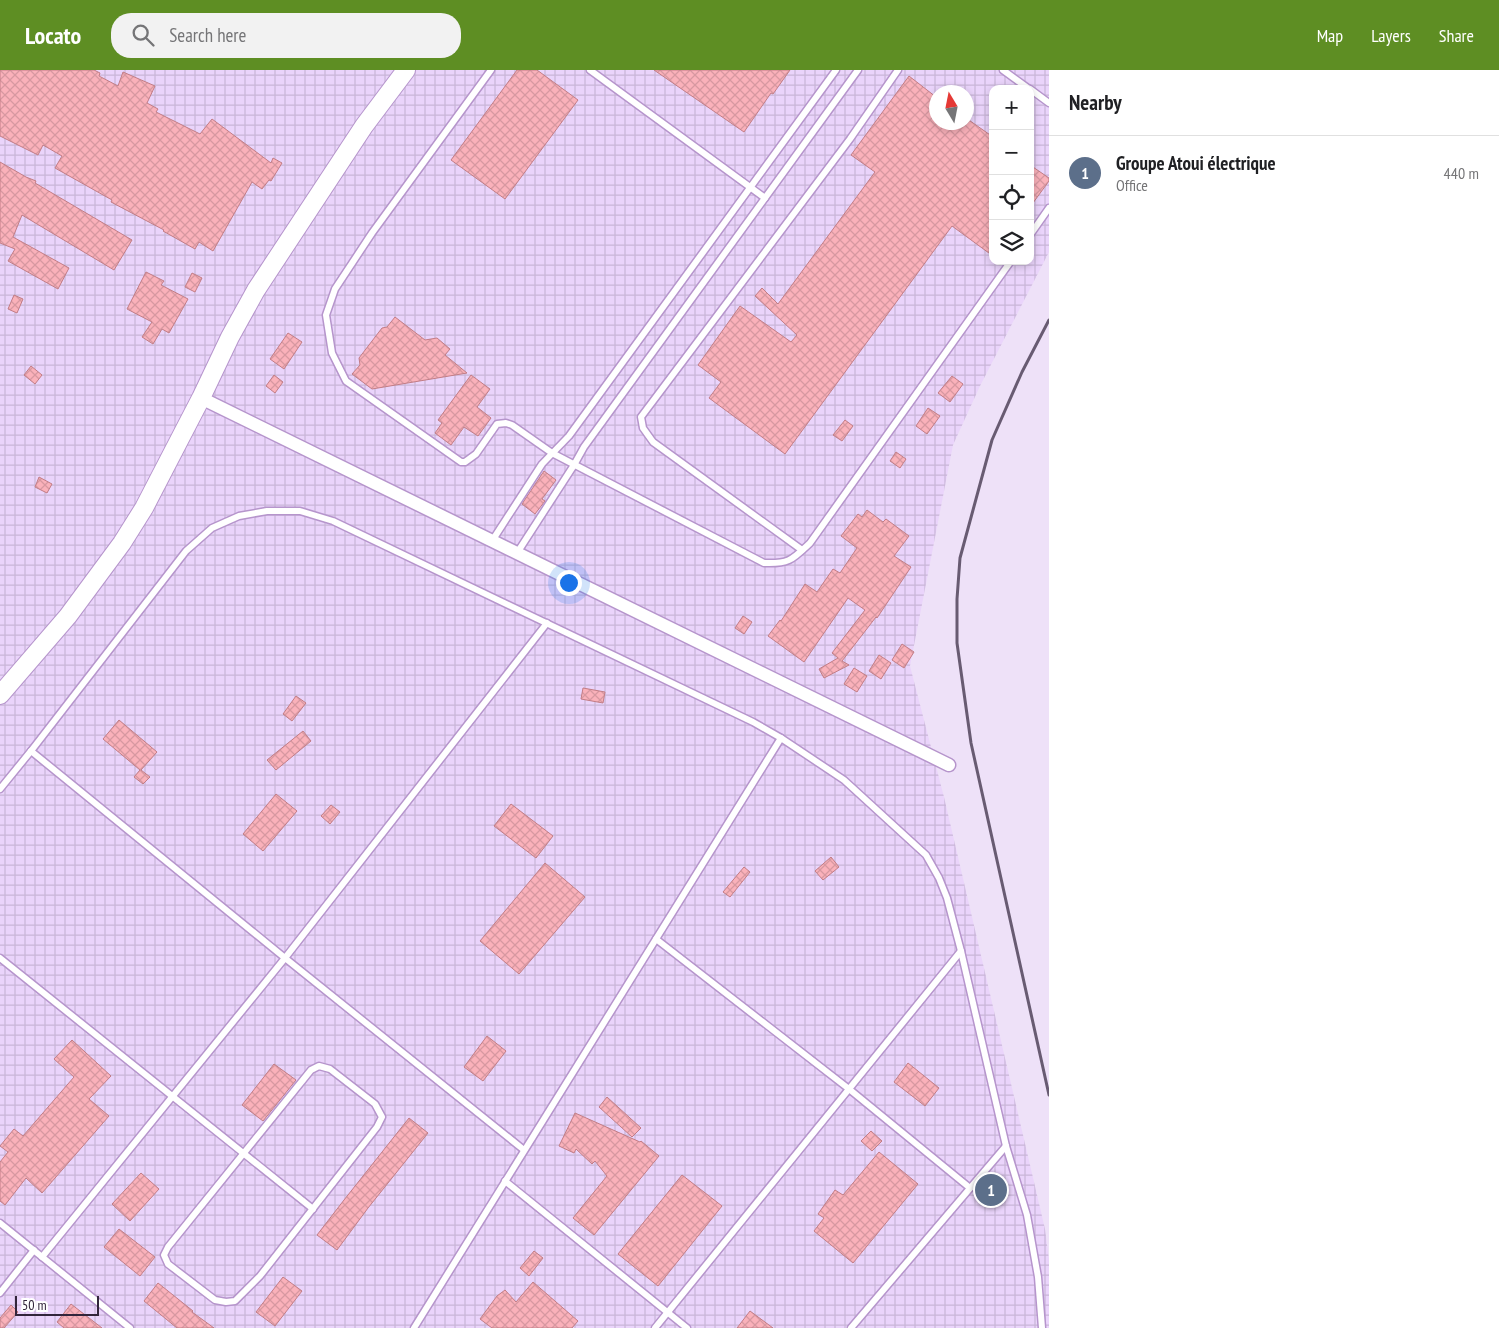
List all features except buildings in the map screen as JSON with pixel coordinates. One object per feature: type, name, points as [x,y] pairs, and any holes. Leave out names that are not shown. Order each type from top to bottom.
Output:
[{"type":"main road","points":[[0,695],[68,616],[122,543],[144,508],[230,337],[256,290],[364,126],[406,70]]},
{"type":"street","points":[[201,398],[949,765]]},
{"type":"lane","points":[[491,70],[372,233],[335,289],[326,316],[332,353],[346,381],[461,462],[469,460],[476,454],[497,424],[506,423],[574,465],[764,563],[780,564],[792,560],[810,543],[1008,265]]},
{"type":"lane","points":[[590,70],[765,198]]},
{"type":"lane","points":[[492,541],[542,464],[569,436],[836,70]]},
{"type":"lane","points":[[517,553],[590,439],[858,70]]},
{"type":"lane","points":[[802,550],[653,442],[644,428],[641,418],[850,139],[898,70]]},
{"type":"lane","points":[[1003,70],[1024,85]]},
{"type":"lane","points":[[1034,92],[1049,103]]},
{"type":"lane","points":[[1034,229],[1049,208]]},
{"type":"lane","points":[[0,789],[186,551],[212,528],[239,516],[267,511],[300,511],[332,521],[754,722],[844,780],[926,855],[939,878],[961,951],[1006,1146],[1027,1215],[1038,1277],[1042,1328]]},
{"type":"lane","points":[[42,1257],[284,958],[547,623]]},
{"type":"lane","points":[[414,1328],[781,738]]},
{"type":"lane","points":[[31,751],[284,958],[524,1150]]},
{"type":"lane","points":[[656,939],[849,1089],[970,1188]]},
{"type":"lane","points":[[655,1328],[961,951]]},
{"type":"lane","points":[[0,958],[313,1209]]},
{"type":"lane","points":[[319,1066],[330,1069],[375,1104],[382,1117],[377,1127],[260,1276],[235,1301],[226,1302],[215,1300],[168,1264],[164,1254],[244,1152],[311,1070],[319,1066]]},
{"type":"lane","points":[[851,1328],[1006,1146]]},
{"type":"lane","points":[[505,1181],[687,1328]]},
{"type":"lane","points":[[0,1223],[130,1328]]},
{"type":"lane","points":[[0,1293],[34,1250]]},
{"type":"shaded area","points":[[0,70],[1049,70],[1049,252],[980,386],[953,445],[910,666],[944,797],[1045,1229],[1049,1260],[1049,1328],[0,1328]]},
{"type":"railway","points":[[1049,320],[1022,372],[992,440],[960,558],[957,599],[957,643],[971,743],[1049,1095]]},
{"type":"place","name":"Groupe Atoui électrique","points":[[991,1190]]}]
